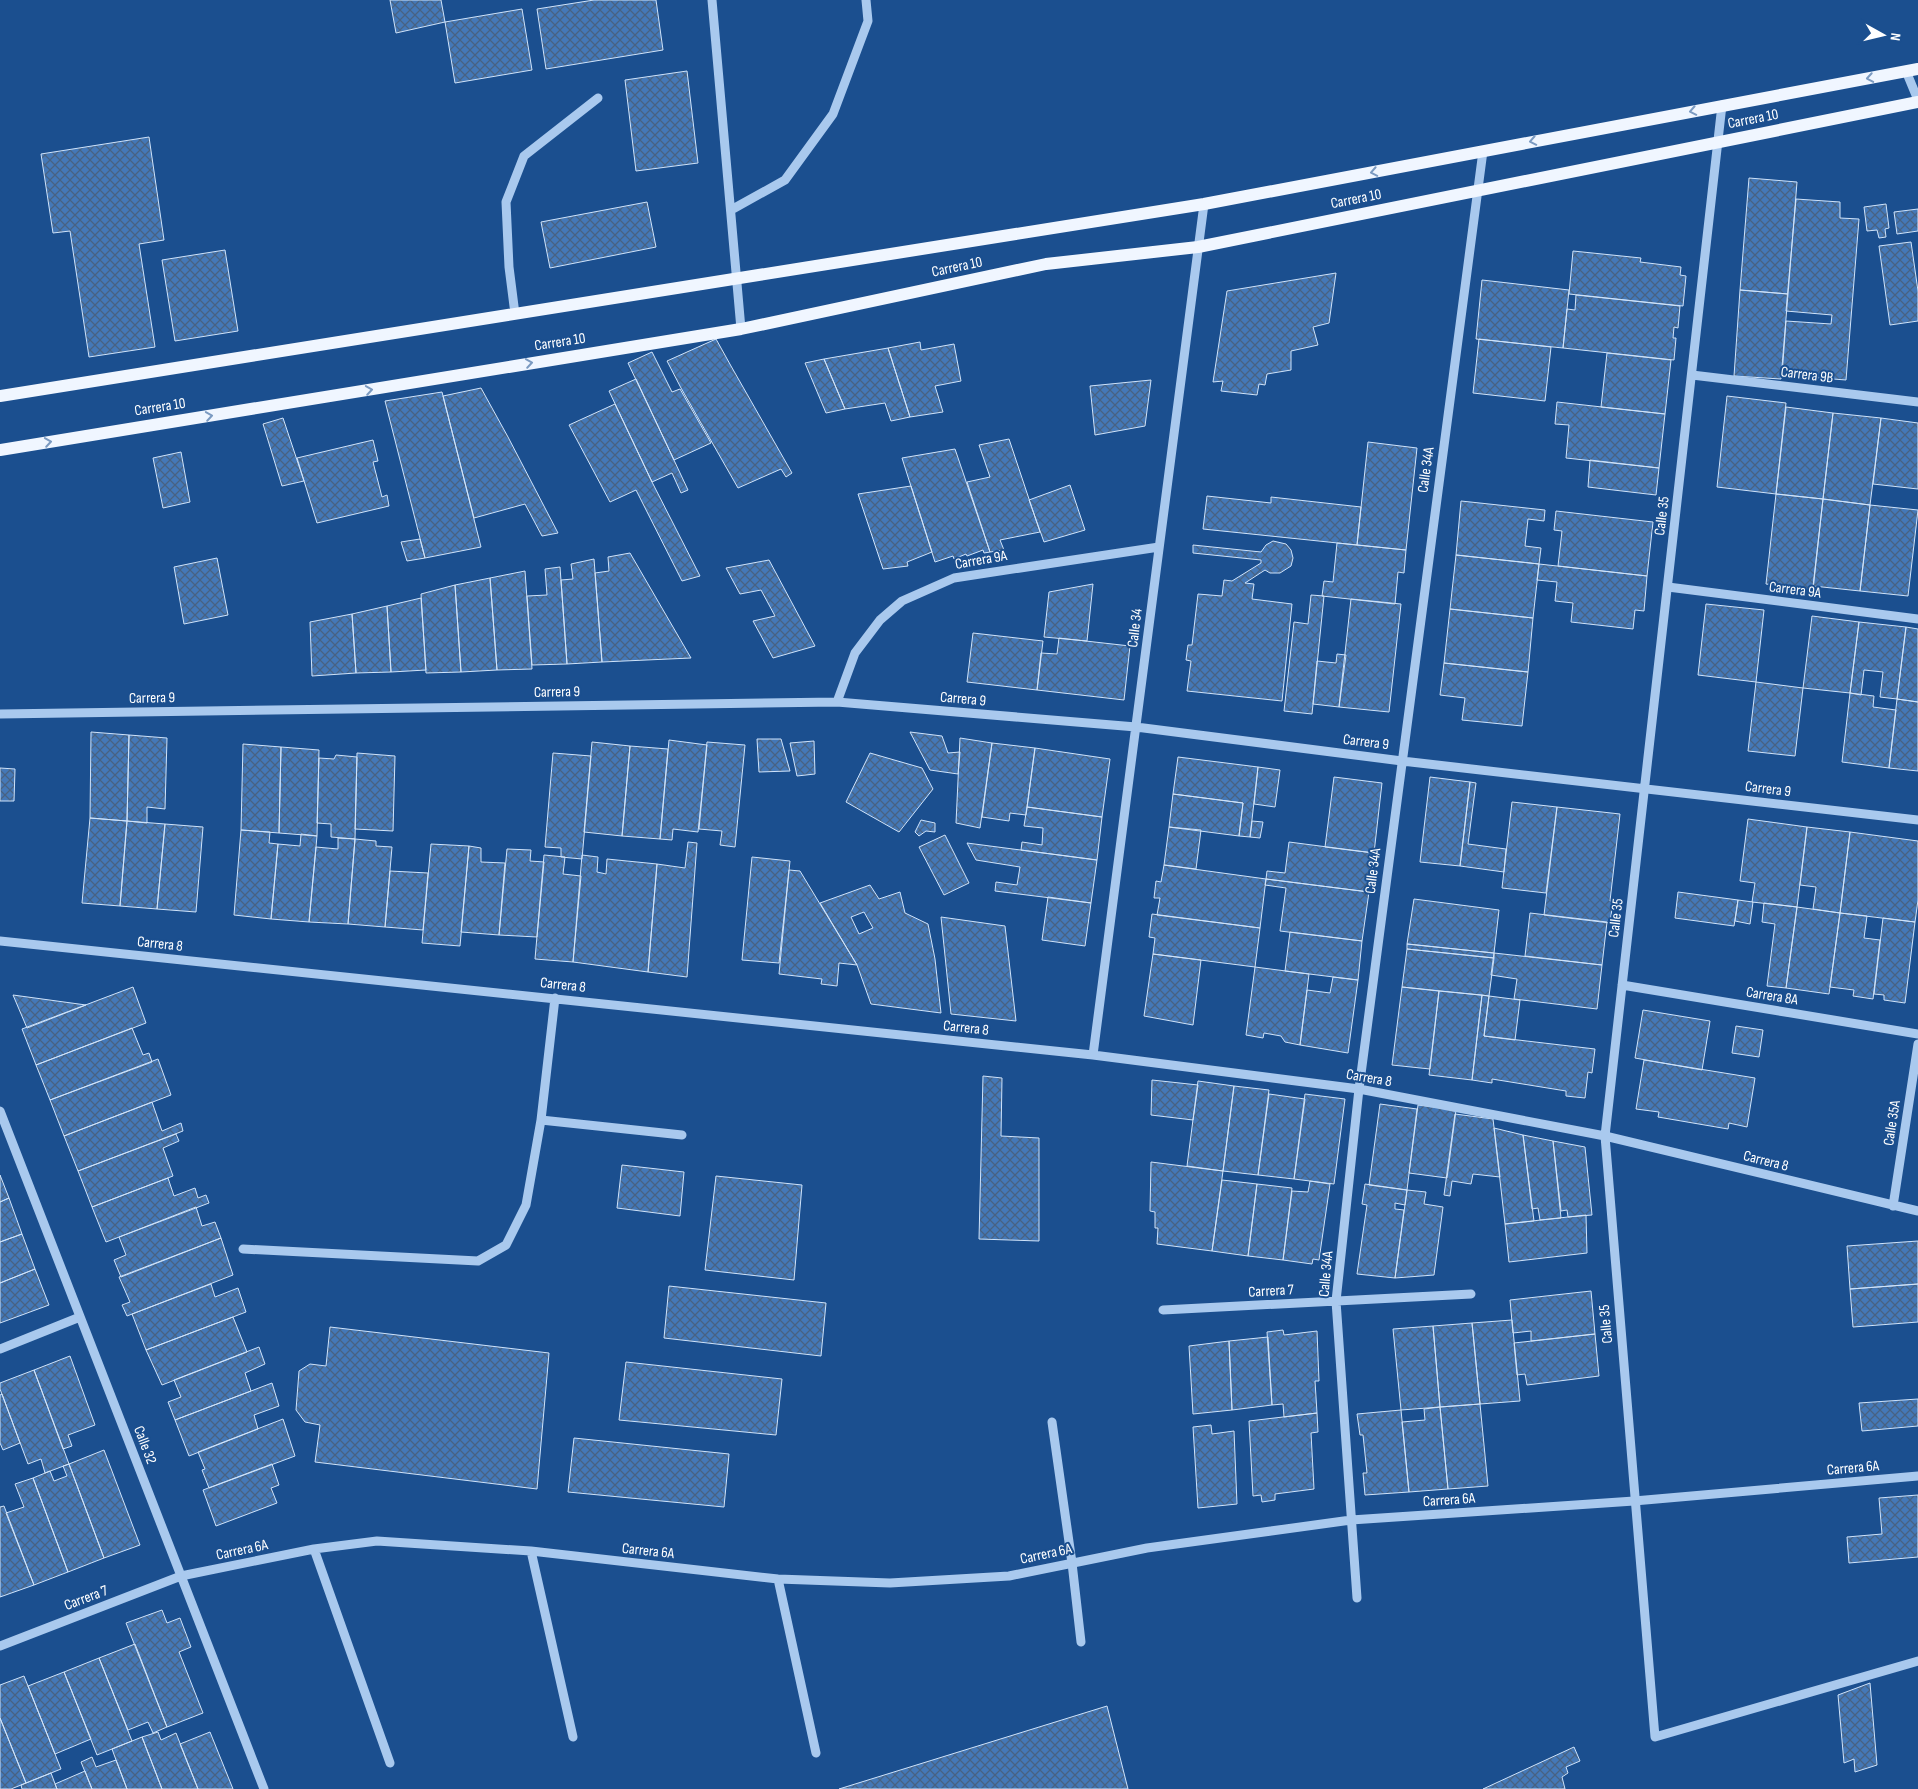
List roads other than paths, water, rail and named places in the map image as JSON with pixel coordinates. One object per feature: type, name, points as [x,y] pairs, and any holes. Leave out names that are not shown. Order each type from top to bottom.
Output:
[{"type":"main road","name":"Carrera 10","points":[[0,396],[1204,204],[1912,70]]},
{"type":"main road","name":"Carrera 10","points":[[0,450],[741,329],[1046,264],[1198,247],[1477,192],[1918,101]]},
{"type":"street","points":[[712,0],[741,329]]},
{"type":"street","points":[[731,210],[785,180],[833,114],[868,21],[866,0]]},
{"type":"street","points":[[1912,70],[1918,101]]},
{"type":"street","points":[[515,314],[509,267],[506,202],[524,156],[598,98]]},
{"type":"street","name":"Calle 35","points":[[1722,105],[1605,1136],[1655,1736],[1918,1661]]},
{"type":"street","name":"Calle 34A","points":[[1358,1598],[1336,1301],[1359,1089],[1483,151]]},
{"type":"street","name":"Calle 34","points":[[1094,1055],[1204,204]]},
{"type":"street","name":"Carrera 9B","points":[[1692,375],[1918,402]]},
{"type":"street","name":"Carrera 9A","points":[[837,702],[855,653],[880,620],[902,601],[954,578],[1160,547]]},
{"type":"street","name":"Carrera 9A","points":[[1668,587],[1918,619]]},
{"type":"street","name":"Carrera 9","points":[[0,714],[837,702],[1136,727],[1402,761],[1918,820]]},
{"type":"street","name":"Carrera 8","points":[[0,941],[1094,1055],[1359,1089],[1605,1136],[1918,1211]]},
{"type":"street","name":"Carrera 8A","points":[[1622,985],[1918,1034]]},
{"type":"street","points":[[243,1249],[478,1261],[506,1245],[526,1205],[542,1120],[555,998]]},
{"type":"street","name":"Calle 35A","points":[[1894,1206],[1918,1044]]},
{"type":"street","name":"Calle 32","points":[[0,1111],[264,1789]]},
{"type":"street","points":[[542,1120],[682,1135]]},
{"type":"street","name":"Carrera 7","points":[[1163,1310],[1471,1294]]},
{"type":"street","points":[[0,1349],[80,1316]]},
{"type":"street","points":[[1052,1422],[1081,1642]]},
{"type":"street","name":"Carrera 6A","points":[[181,1576],[314,1549],[377,1541],[531,1551],[778,1579],[890,1583],[1009,1576],[1147,1548],[1352,1520],[1634,1502],[1918,1476]]},
{"type":"street","points":[[314,1549],[390,1763]]},
{"type":"street","points":[[531,1551],[573,1738]]},
{"type":"street","name":"Carrera 7","points":[[0,1646],[181,1576]]},
{"type":"street","points":[[778,1579],[816,1753]]}]
